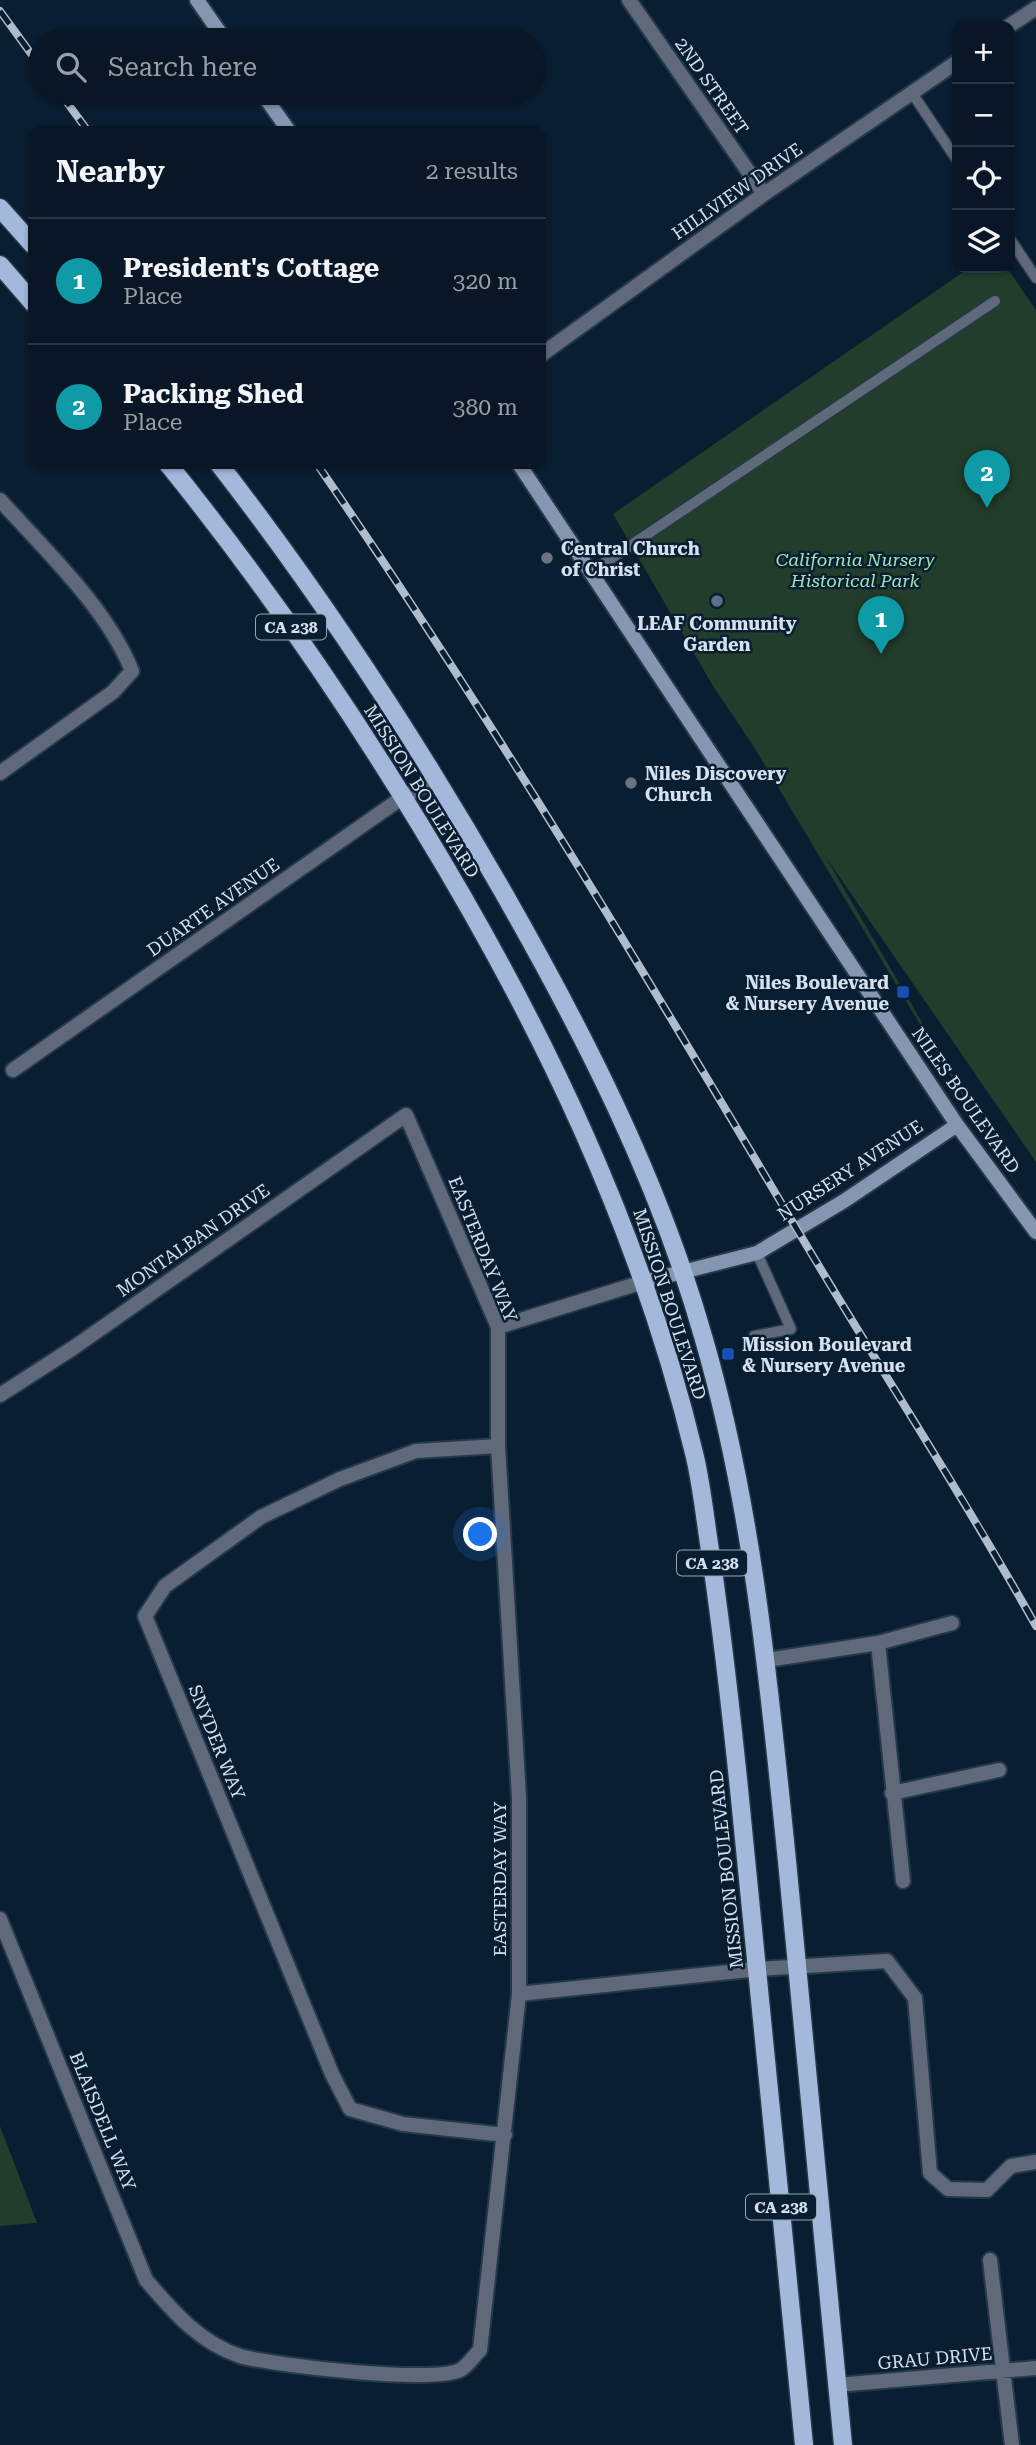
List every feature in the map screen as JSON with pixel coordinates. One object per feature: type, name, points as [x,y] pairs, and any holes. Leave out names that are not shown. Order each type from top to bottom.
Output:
[{"type":"main road","points":[[197,0],[217,28]]},
{"type":"main road","points":[[271,105],[285,126]]},
{"type":"main road","points":[[0,208],[28,239]]},
{"type":"main road","points":[[0,265],[28,297]]},
{"type":"main road","name":"MISSION BOULEVARD","points":[[172,469],[275,605],[403,797],[494,951],[552,1061],[612,1196],[666,1345],[697,1466],[726,1661],[804,2445]]},
{"type":"main road","name":"MISSION BOULEVARD","points":[[223,469],[302,576],[437,779],[531,941],[606,1086],[648,1175],[703,1336],[730,1448],[766,1660],[843,2445]]},
{"type":"main road","name":"NILES BOULEVARD","points":[[522,469],[957,1125],[1036,1232]]},
{"type":"main road","name":"NURSERY AVENUE","points":[[643,1282],[757,1253],[844,1201],[928,1141],[957,1125]]},
{"type":"street","name":"2ND STREET","points":[[629,0],[764,194]]},
{"type":"street","points":[[1015,22],[1036,8]]},
{"type":"street","name":"HILLVIEW DRIVE","points":[[546,351],[764,194],[952,65]]},
{"type":"street","points":[[0,500],[70,579],[121,645],[132,671],[113,692],[0,773]]},
{"type":"street","name":"DUARTE AVENUE","points":[[13,1070],[403,797],[437,779]]},
{"type":"street","name":"EASTERDAY WAY","points":[[187,2327],[238,2356],[316,2368],[425,2375],[461,2371],[480,2350],[519,1994],[519,1798],[498,1446],[498,1327],[406,1115]]},
{"type":"street","name":"MONTALBAN DRIVE","points":[[0,1395],[62,1355],[406,1115]]},
{"type":"street","points":[[498,1327],[643,1282]]},
{"type":"street","name":"SNYDER WAY","points":[[498,1446],[416,1451],[340,1479],[295,1500],[261,1517],[165,1586],[145,1616],[326,2061],[351,2109],[403,2123],[505,2135]]},
{"type":"street","points":[[766,1660],[878,1643],[951,1623]]},
{"type":"street","points":[[878,1643],[903,1881]]},
{"type":"street","points":[[892,1793],[999,1770]]},
{"type":"street","name":"BLAISDELL WAY","points":[[0,1919],[146,2280],[187,2327]]},
{"type":"street","points":[[519,1994],[758,1969],[887,1961],[915,1998],[930,2174],[948,2189],[988,2190],[1011,2165],[1036,2162]]},
{"type":"street","points":[[990,2260],[1012,2445]]},
{"type":"street","name":"GRAU DRIVE","points":[[837,2385],[1036,2368]]},
{"type":"lane","points":[[912,93],[952,153]]},
{"type":"lane","points":[[1015,246],[1036,278]]},
{"type":"lane","points":[[591,572],[995,301]]},
{"type":"lane","points":[[754,1336],[791,1329],[757,1253]]},
{"type":"green space","name":"California Nursery Historical Park","points":[[962,273],[1010,273],[1036,310],[1036,1162],[825,856],[1036,1218],[754,747],[713,686],[613,514]]},
{"type":"green space","points":[[0,2126],[37,2223],[0,2226]]},
{"type":"railway","points":[[0,11],[28,50]]},
{"type":"railway","points":[[69,105],[84,126]]},
{"type":"railway","points":[[320,469],[442,651],[562,841],[1036,1626]]},
{"type":"place","name":"Packing Shed","points":[[987,508]]},
{"type":"place","name":"Central Church of Christ","points":[[547,558]]},
{"type":"place","name":"LEAF Community Garden","points":[[717,601]]},
{"type":"place","name":"President's Cottage","points":[[881,654]]},
{"type":"place","name":"Niles Discovery Church","points":[[631,783]]},
{"type":"place","name":"Niles Boulevard & Nursery Avenue","points":[[903,992]]},
{"type":"place","name":"Mission Boulevard & Nursery Avenue","points":[[728,1354]]}]
